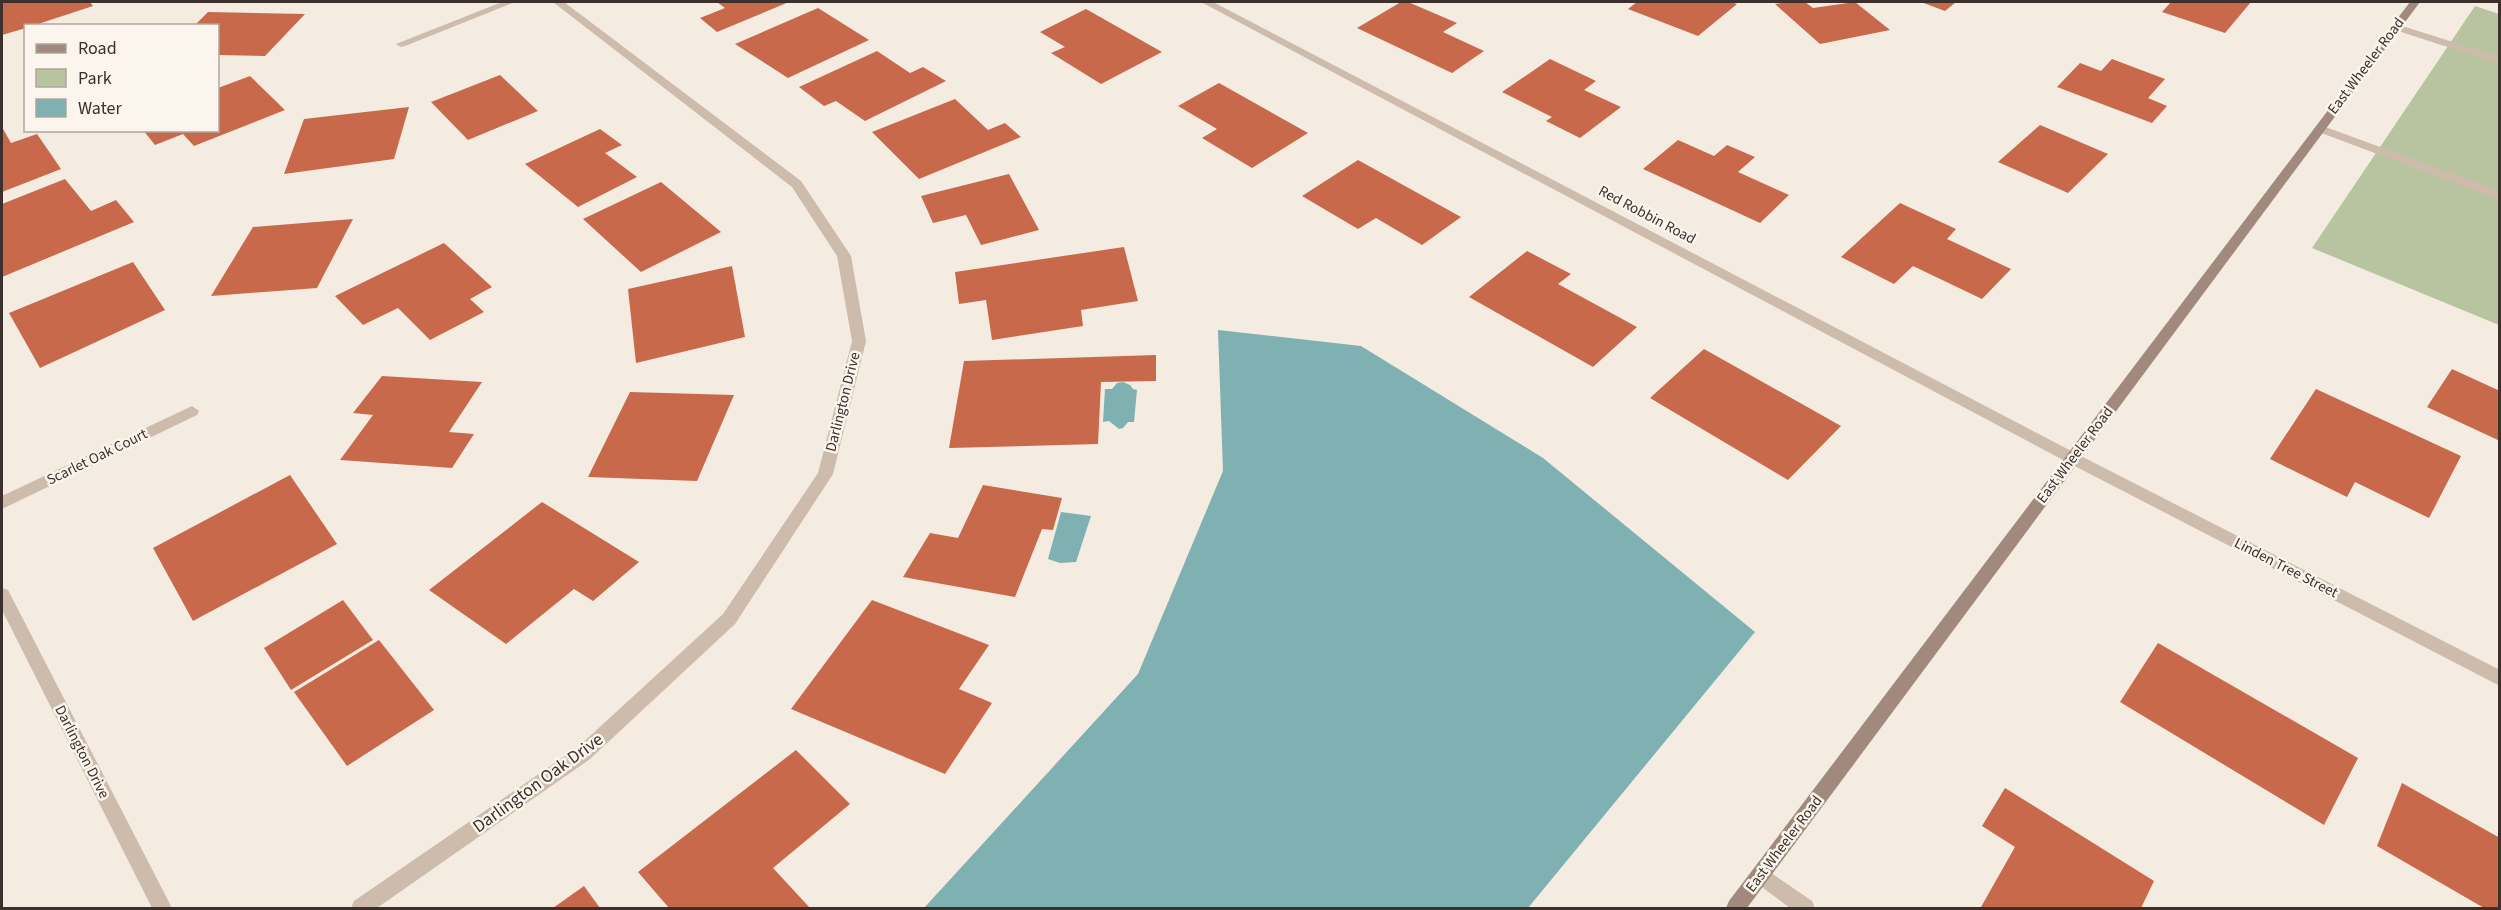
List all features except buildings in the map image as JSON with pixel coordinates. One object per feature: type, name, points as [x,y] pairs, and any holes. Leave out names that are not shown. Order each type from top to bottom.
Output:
[{"type":"street","points":[[401,44],[510,2]]},
{"type":"street","name":"Darlington Drive","points":[[558,2],[797,184],[844,256],[859,341],[825,474],[729,619]]},
{"type":"street","name":"Red Robbin Road","points":[[1206,2],[2072,458]]},
{"type":"street","name":"East Wheeler Road","points":[[1736,909],[2415,2]]},
{"type":"street","points":[[2396,27],[2499,61]]},
{"type":"street","points":[[2320,129],[2499,196]]},
{"type":"street","name":"Scarlet Oak Court","points":[[2,503],[192,411]]},
{"type":"street","name":"Linden Tree Street","points":[[2072,458],[2499,679]]},
{"type":"street","name":"Darlington Drive","points":[[2,595],[162,909]]},
{"type":"street","name":"Darlington Oak Drive","points":[[361,909],[585,753],[729,619]]},
{"type":"street","points":[[1761,875],[1806,909]]},
{"type":"green space","points":[[2475,6],[2499,14],[2499,325],[2312,248]]},
{"type":"water","points":[[1218,330],[1361,346],[1543,458],[1755,632],[1528,908],[924,908],[1138,674],[1223,471]]},
{"type":"water","points":[[1123,382],[1137,390],[1134,422],[1128,422],[1119,429],[1109,421],[1103,422],[1105,389],[1112,389],[1117,383]]},
{"type":"water","points":[[1061,512],[1091,516],[1076,562],[1060,563],[1048,559]]}]
